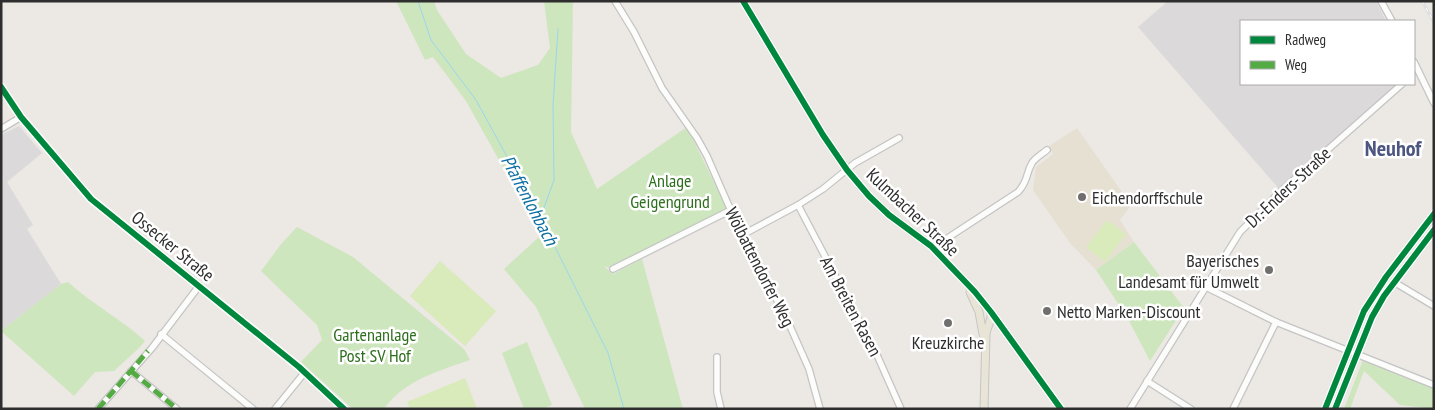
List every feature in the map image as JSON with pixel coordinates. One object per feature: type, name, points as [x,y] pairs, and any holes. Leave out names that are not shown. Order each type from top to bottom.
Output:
[{"type":"main road","name":"Kulmbacher Straße","points":[[743,1],[823,135],[847,170],[869,196],[889,215],[934,250],[966,283],[991,312],[1061,409]]},
{"type":"main road","points":[[1325,409],[1364,311],[1434,214]]},
{"type":"main road","points":[[1335,409],[1372,317],[1394,282],[1434,230]]},
{"type":"main road","points":[[966,283],[980,318],[986,362]]},
{"type":"main road","points":[[984,409],[986,334],[991,320],[991,312]]},
{"type":"street","name":"Wölbattendorfer Weg","points":[[615,1],[634,32],[662,88],[702,146],[731,210],[790,324],[809,369],[820,409]]},
{"type":"street","points":[[1381,1],[1391,20]]},
{"type":"street","points":[[1416,72],[1434,103]]},
{"type":"street","name":"Dr.-Enders-Straße","points":[[1130,409],[1240,232],[1280,191],[1401,85]]},
{"type":"street","name":"Ossecker Straße","points":[[1,88],[21,117],[91,199],[304,372],[344,409]]},
{"type":"street","points":[[1,129],[21,117]]},
{"type":"street","points":[[744,234],[798,205],[855,164],[899,138]]},
{"type":"street","points":[[934,250],[946,239],[1018,192],[1026,184],[1027,173],[1033,161],[1047,150]]},
{"type":"street","name":"Am Breiten Rasen","points":[[798,205],[880,362],[901,409]]},
{"type":"street","points":[[613,270],[731,210]]},
{"type":"street","points":[[1394,282],[1434,306]]},
{"type":"street","points":[[98,409],[152,348],[199,286]]},
{"type":"street","points":[[1206,287],[1276,322],[1434,385]]},
{"type":"street","points":[[1233,409],[1276,322]]},
{"type":"street","points":[[162,334],[253,409]]},
{"type":"street","points":[[717,357],[717,392],[721,409]]},
{"type":"street","points":[[130,371],[177,409]]},
{"type":"street","points":[[275,409],[304,372]]},
{"type":"street","points":[[1147,381],[1190,409]]},
{"type":"shaded area","points":[[1168,1],[1376,1],[1386,20],[1240,20],[1240,85],[1401,85],[1281,191],[1138,27]]},
{"type":"shaded area","points":[[19,126],[42,153],[7,182],[33,225],[27,229],[61,284],[1,331],[1,135]]},
{"type":"shaded area","name":"Eichendorffschule","points":[[1077,128],[1131,205],[1120,220],[1134,242],[1096,270],[1070,243],[1033,190],[1036,167],[1053,154],[1049,146]]},
{"type":"green space","name":"Anlage Geigengrund","points":[[396,1],[434,1],[437,10],[466,54],[501,78],[538,65],[550,48],[544,1],[573,1],[571,132],[597,189],[687,127],[727,209],[610,268],[604,266],[613,274],[642,259],[683,409],[585,409],[536,307],[504,269],[539,237],[532,219],[466,101],[433,57],[425,60]]},
{"type":"green space","points":[[1107,220],[1126,234],[1105,262],[1086,247]]},
{"type":"green space","name":"Gartenanlage Post SV Hof","points":[[297,227],[353,257],[464,349],[470,360],[434,373],[412,384],[392,399],[384,409],[353,409],[301,362],[322,340],[317,325],[261,271]]},
{"type":"green space","points":[[1134,242],[1184,308],[1150,361],[1127,317],[1096,270]]},
{"type":"green space","points":[[440,261],[496,311],[465,346],[410,296]]},
{"type":"green space","points":[[68,282],[145,341],[114,371],[95,372],[74,396],[1,331],[61,284]]},
{"type":"green space","points":[[527,342],[552,405],[543,409],[524,409],[502,353]]},
{"type":"green space","points":[[1363,360],[1434,389],[1434,409],[1400,405],[1364,371],[1350,409],[1344,409]]},
{"type":"green space","points":[[465,378],[477,409],[410,409],[407,402]]},
{"type":"waterway","name":"Pfaffenlohbach","points":[[418,1],[431,40],[476,100],[540,217],[608,353],[624,409]]},
{"type":"waterway","points":[[541,216],[554,180],[553,105],[558,29]]},
{"type":"railway","points":[[1422,1],[1434,22]]},
{"type":"marked path","points":[[98,409],[148,351]]},
{"type":"marked path","points":[[131,371],[177,409]]},
{"type":"cycle path","points":[[743,1],[823,135],[847,170],[869,196],[889,215],[931,246],[975,292],[1061,409]]},
{"type":"cycle path","points":[[1,87],[21,117],[91,199],[299,367],[344,409]]},
{"type":"cycle path","points":[[1325,409],[1364,311],[1386,277],[1434,214]]},
{"type":"cycle path","points":[[1335,409],[1372,317],[1384,296],[1434,230]]},
{"type":"place","name":"Eichendorffschule","points":[[1082,197]]},
{"type":"place","name":"Bayerisches Landesamt für Umwelt","points":[[1269,270]]},
{"type":"place","name":"Netto Marken-Discount","points":[[1047,311]]},
{"type":"place","name":"Kreuzkirche","points":[[948,323]]},
{"type":"district","name":"Neuhof","points":[[1393,148]]}]
